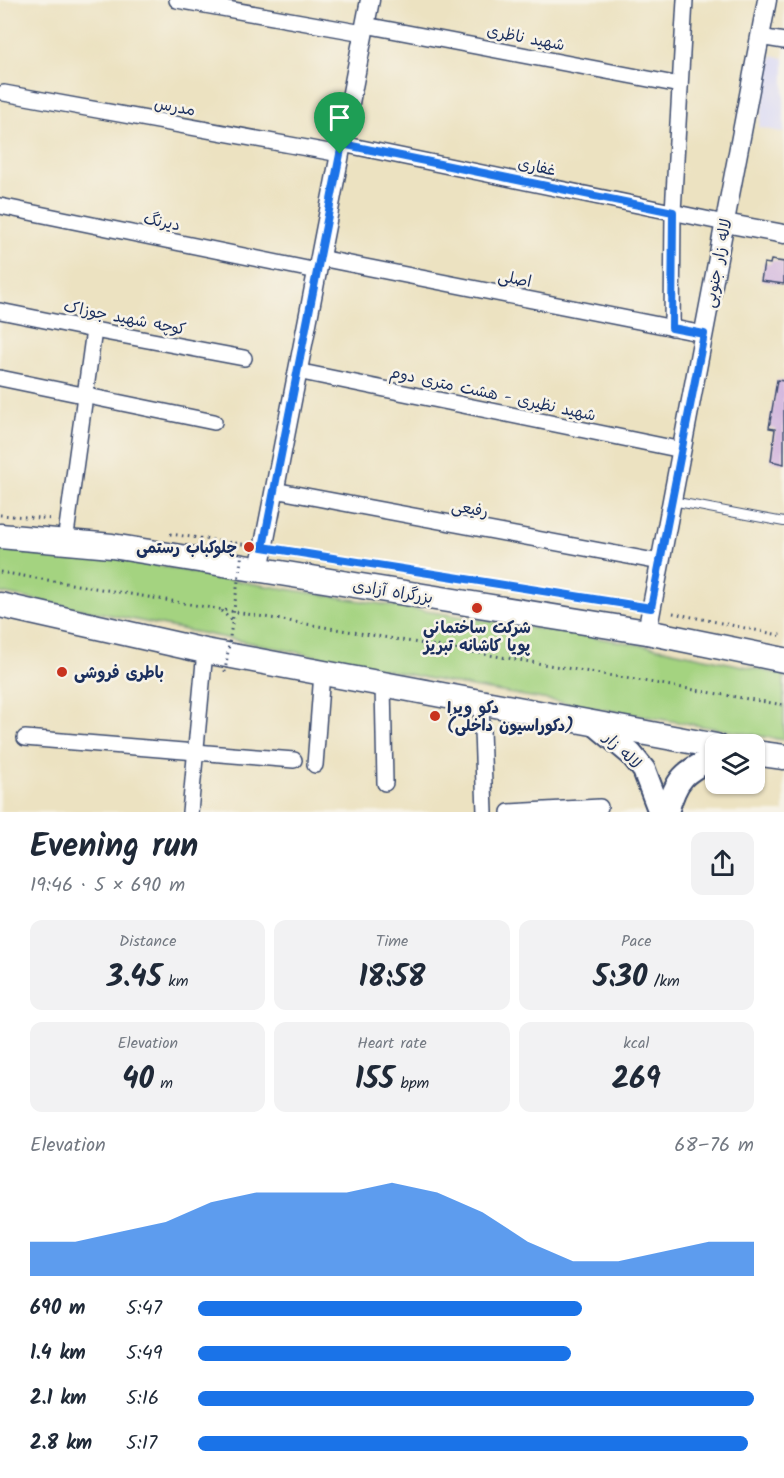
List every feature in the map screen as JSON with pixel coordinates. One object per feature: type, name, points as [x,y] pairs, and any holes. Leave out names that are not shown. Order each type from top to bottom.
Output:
[{"type":"highway","name":"بزرگراه آزادی","points":[[0,536],[66,531],[112,546],[255,557],[784,660]]},
{"type":"highway","points":[[0,605],[205,651],[705,744]]},
{"type":"highway","points":[[765,754],[784,757]]},
{"type":"main road","name":"لاله زار","points":[[595,724],[631,754],[644,770],[660,812]]},
{"type":"main road","points":[[668,812],[672,793],[681,778],[705,762]]},
{"type":"street","name":"شهید ناظری","points":[[177,0],[364,29],[680,85]]},
{"type":"street","points":[[255,557],[274,490],[370,0]]},
{"type":"street","points":[[672,328],[673,212],[685,0]]},
{"type":"street","name":"لاله زار جنوبی","points":[[647,632],[767,0]]},
{"type":"street","points":[[760,37],[784,41]]},
{"type":"street","name":"مدرس","points":[[4,93],[341,149]]},
{"type":"street","name":"غفاری","points":[[341,149],[725,223]]},
{"type":"street","name":"دیرنگ","points":[[0,206],[318,264]]},
{"type":"street","points":[[725,223],[784,234]]},
{"type":"street","name":"اصلی","points":[[318,264],[704,334]]},
{"type":"street","name":"کوچه شهید جوزاک","points":[[0,311],[244,358]]},
{"type":"street","points":[[66,531],[94,330]]},
{"type":"street","name":"شهید نظیری - هشت متری دوم","points":[[297,371],[682,450]]},
{"type":"street","points":[[0,378],[214,422]]},
{"type":"street","name":"رفیعی","points":[[274,490],[660,562]]},
{"type":"street","points":[[190,812],[205,651]]},
{"type":"street","points":[[315,765],[322,673]]},
{"type":"street","points":[[383,684],[386,783]]},
{"type":"street","points":[[482,703],[486,812]]},
{"type":"street","points":[[25,738],[294,760]]},
{"type":"street","points":[[509,812],[600,807]]},
{"type":"lane","points":[[672,501],[784,522]]},
{"type":"path","points":[[0,515],[66,531]]},
{"type":"path","points":[[160,533],[255,557],[651,608]]},
{"type":"path","points":[[225,672],[233,621],[255,557]]},
{"type":"path","points":[[0,572],[784,705]]},
{"type":"path","points":[[220,609],[233,621]]},
{"type":"path","points":[[673,613],[784,636]]},
{"type":"shaded area","points":[[772,55],[784,58],[784,133],[759,127]]},
{"type":"green space","points":[[0,547],[115,557],[254,584],[654,647],[784,675],[784,740],[765,737],[765,734],[749,734],[472,687],[0,593]]},
{"type":"building","points":[[771,260],[784,262],[784,284],[761,281],[764,263],[770,264]]},
{"type":"building","points":[[777,380],[784,381],[784,464],[771,461],[775,429],[769,428]]},
{"type":"place","name":"چلوکباب رستمی","points":[[249,547]]},
{"type":"place","name":"شرکت ساختمانی پویا کاشانه تبریز","points":[[477,608]]},
{"type":"place","name":"باطری فروشی","points":[[62,672]]},
{"type":"place","name":"دکو ویرا (دکوراسیون داخلی)","points":[[435,716]]},
{"type":"route","points":[[342,144],[673,212],[672,328],[704,334],[651,608],[263,547],[340,154],[342,144]]}]
